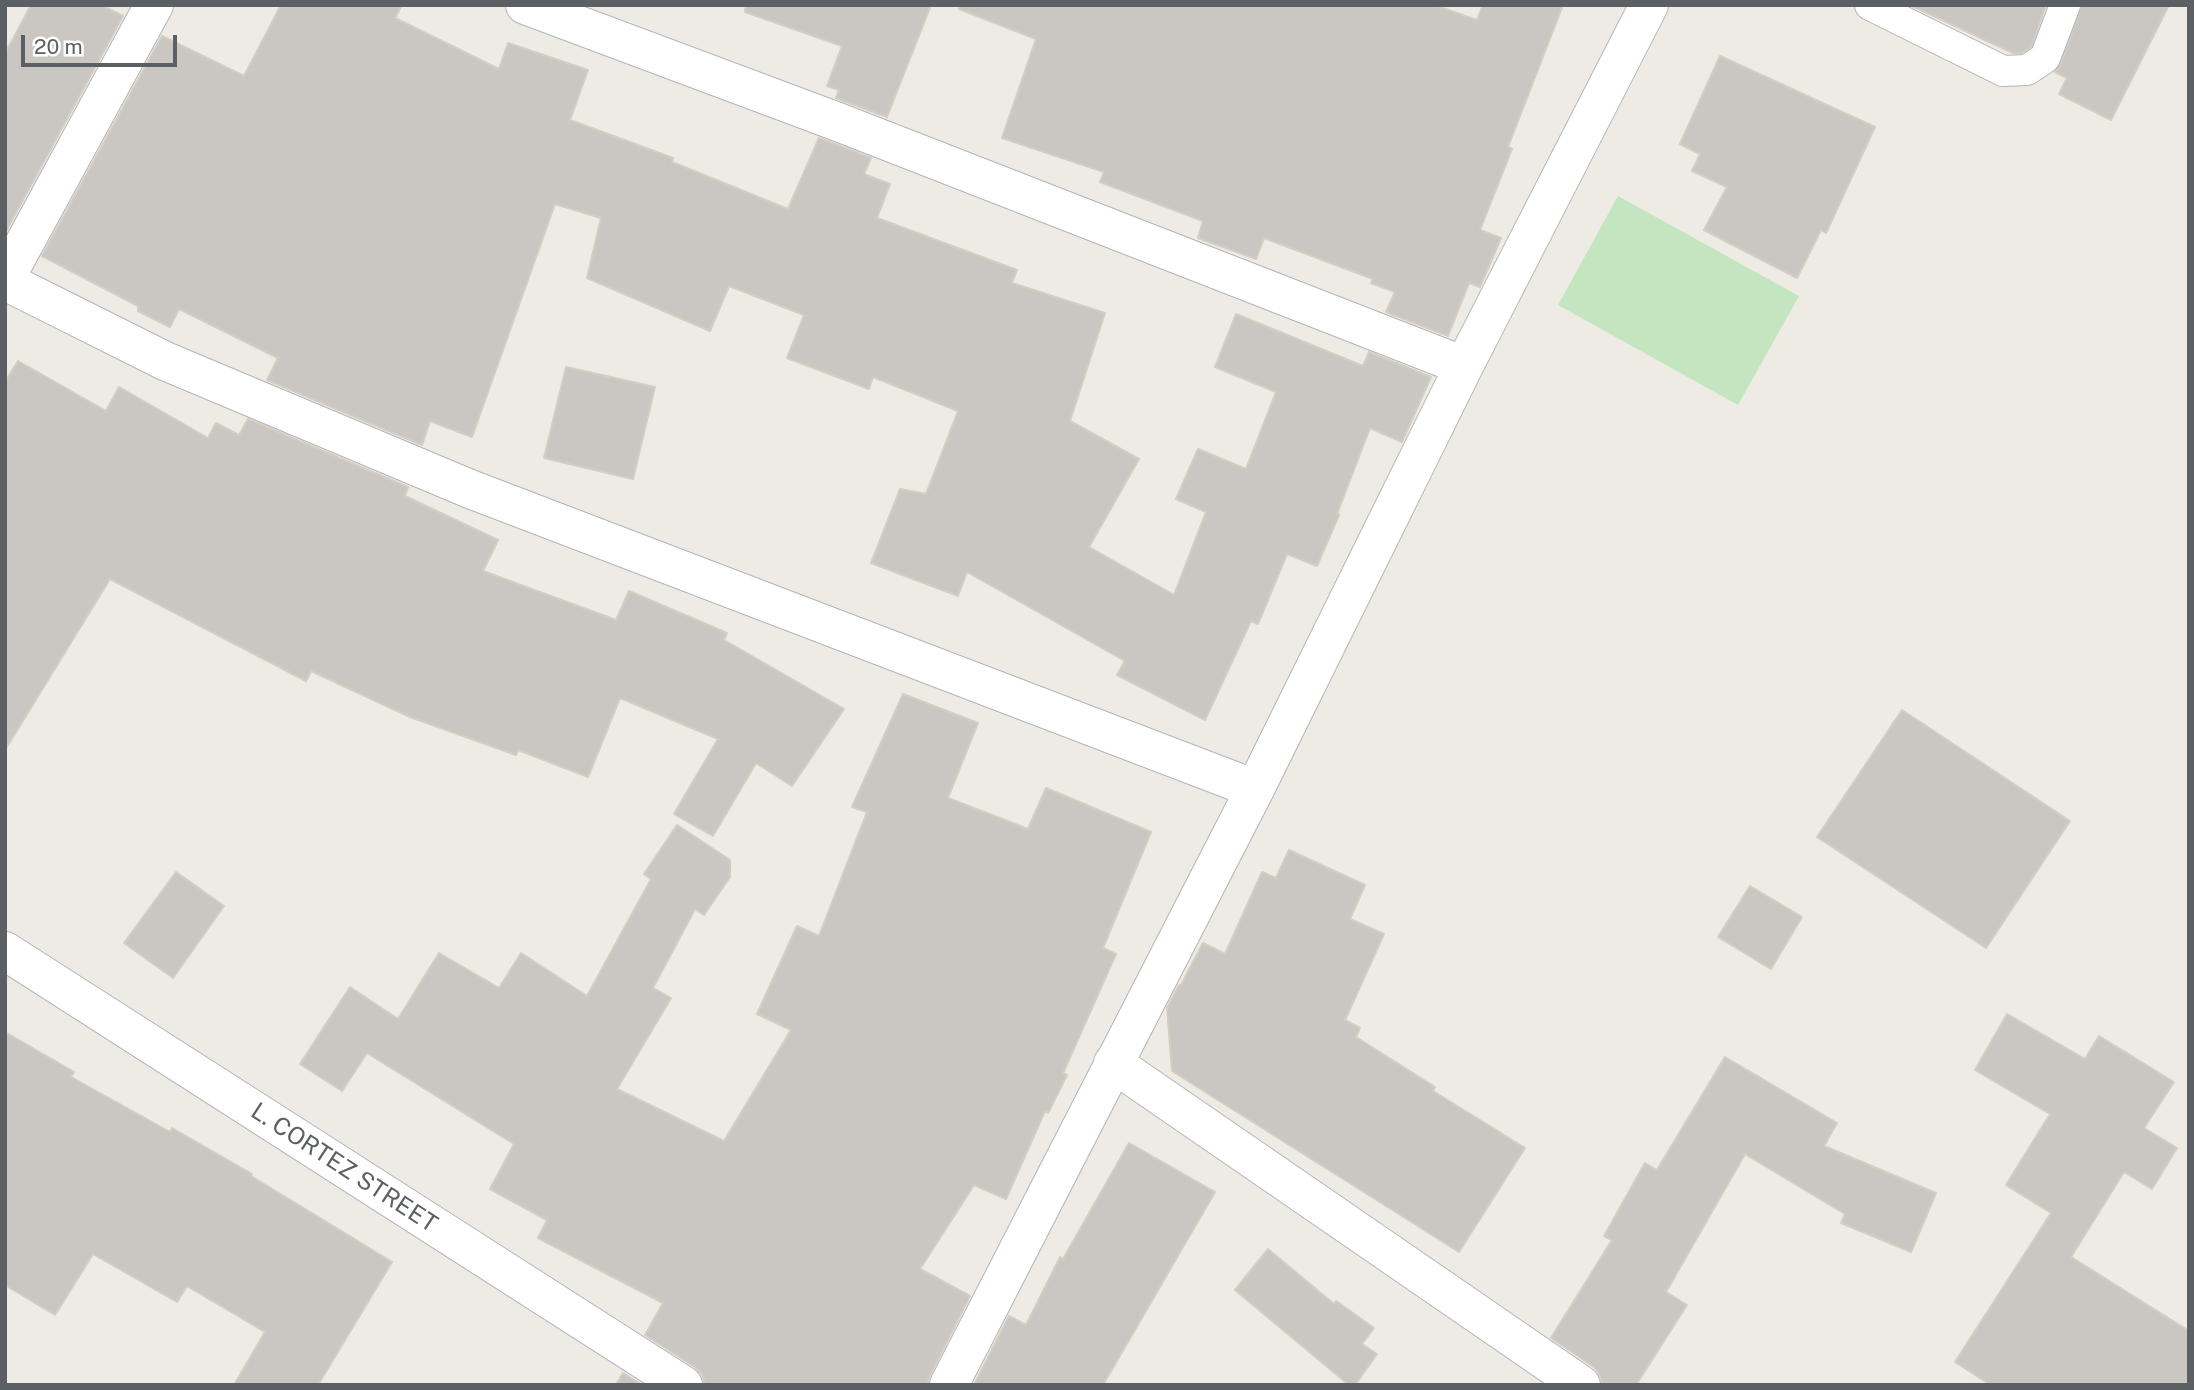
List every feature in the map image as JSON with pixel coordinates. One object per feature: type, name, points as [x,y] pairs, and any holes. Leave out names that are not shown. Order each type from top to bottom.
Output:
[{"type":"street","points":[[154,5],[5,280],[165,361],[470,489],[1255,789]]},
{"type":"street","points":[[525,5],[838,122],[1464,366]]},
{"type":"street","points":[[949,1385],[1255,789],[1464,366],[1649,5]]},
{"type":"street","name":"L. CORTEZ STREET","points":[[5,951],[683,1385]]},
{"type":"street","points":[[1113,1063],[1581,1385]]},
{"type":"lane","points":[[1870,5],[2003,71],[2027,70],[2045,58],[2065,5]]},
{"type":"green space","points":[[1618,196],[1799,296],[1738,405],[1558,305]]},
{"type":"building","points":[[31,5],[101,5],[123,16],[5,233],[5,54]]},
{"type":"building","points":[[281,5],[402,5],[395,18],[499,69],[508,43],[588,70],[570,120],[673,158],[672,162],[788,209],[819,138],[871,158],[864,174],[890,184],[877,218],[1017,270],[1012,283],[1105,313],[1070,421],[1139,459],[1089,547],[1174,595],[1206,512],[1176,499],[1198,449],[1246,469],[1276,392],[1215,367],[1236,314],[1363,366],[1369,352],[1431,377],[1402,442],[1370,428],[1337,514],[1339,515],[1317,566],[1287,554],[1258,624],[1251,621],[1205,720],[1117,675],[1125,661],[967,572],[958,596],[871,563],[900,489],[926,494],[958,411],[873,377],[869,389],[787,358],[804,315],[729,286],[710,331],[587,278],[601,218],[555,204],[472,437],[430,421],[422,445],[267,380],[278,358],[179,309],[170,327],[138,311],[138,306],[42,256],[162,36],[244,76]]},
{"type":"building","points":[[746,5],[931,5],[887,117],[836,98],[839,90],[827,86],[842,46],[745,12]]},
{"type":"building","points":[[959,5],[1434,5],[1477,20],[1483,5],[1563,5],[1508,147],[1512,149],[1480,230],[1501,238],[1480,287],[1469,283],[1448,336],[1386,312],[1395,292],[1371,283],[1373,279],[1264,238],[1256,259],[1198,238],[1203,221],[1100,182],[1104,172],[1002,138],[1036,39],[959,9]]},
{"type":"building","points":[[1910,5],[2046,5],[2031,47],[2021,53],[2013,53]]},
{"type":"building","points":[[2082,5],[2169,5],[2111,120],[2059,94],[2067,78],[2055,72],[2061,64]]},
{"type":"building","points":[[1720,56],[1875,127],[1826,233],[1821,230],[1797,278],[1704,230],[1727,187],[1692,171],[1700,154],[1680,144]]},
{"type":"building","points":[[18,361],[106,411],[119,387],[208,438],[216,423],[239,435],[248,419],[408,487],[405,496],[498,540],[483,571],[616,620],[629,591],[727,633],[724,640],[844,709],[792,786],[756,763],[713,836],[674,814],[718,739],[620,698],[588,777],[518,750],[516,755],[410,717],[311,671],[306,681],[110,579],[5,750],[5,382]]},
{"type":"building","points":[[566,367],[655,387],[633,479],[544,458]]},
{"type":"building","points":[[903,694],[978,723],[948,798],[1028,829],[1046,788],[1151,832],[1103,948],[1116,954],[1063,1073],[1067,1075],[1048,1113],[1045,1111],[1006,1199],[974,1185],[920,1269],[970,1296],[927,1385],[705,1385],[702,1374],[695,1367],[645,1335],[663,1303],[538,1238],[547,1220],[490,1189],[514,1144],[367,1053],[342,1091],[300,1064],[350,987],[398,1019],[439,953],[499,988],[521,953],[587,996],[651,879],[644,874],[677,825],[730,860],[730,877],[704,915],[695,909],[653,988],[671,998],[617,1089],[724,1141],[791,1030],[757,1014],[797,926],[819,936],[867,812],[852,807]]},
{"type":"building","points":[[1902,710],[2070,821],[1986,948],[1817,837]]},
{"type":"building","points":[[1289,850],[1365,885],[1350,919],[1384,934],[1345,1020],[1360,1028],[1356,1037],[1435,1087],[1433,1091],[1525,1148],[1459,1252],[1172,1071],[1167,1008],[1179,985],[1203,943],[1225,954],[1262,872],[1276,878]]},
{"type":"building","points":[[176,872],[224,906],[173,978],[124,943]]},
{"type":"building","points":[[1750,886],[1802,917],[1771,969],[1718,937]]},
{"type":"building","points":[[2007,1014],[2085,1059],[2099,1036],[2174,1082],[2144,1128],[2177,1148],[2152,1189],[2124,1172],[2071,1257],[2189,1331],[2189,1385],[1991,1385],[1955,1362],[2051,1213],[2006,1185],[2050,1114],[1975,1070]]},
{"type":"building","points":[[5,1032],[74,1072],[71,1077],[170,1132],[172,1128],[252,1174],[251,1176],[392,1262],[318,1385],[234,1385],[265,1332],[187,1286],[177,1302],[93,1254],[55,1315],[5,1285]]},
{"type":"building","points":[[1725,1057],[1837,1123],[1824,1146],[1936,1193],[1911,1252],[1841,1223],[1845,1214],[1745,1154],[1666,1292],[1687,1305],[1636,1385],[1603,1385],[1594,1367],[1551,1338],[1612,1240],[1604,1236],[1645,1163],[1657,1170]]},
{"type":"building","points":[[1129,1143],[1215,1192],[1103,1385],[974,1385],[1009,1316],[1026,1325],[1060,1257],[1063,1259]]},
{"type":"building","points":[[1268,1249],[1334,1304],[1336,1301],[1374,1328],[1362,1344],[1377,1354],[1355,1385],[1349,1385],[1235,1290]]},
{"type":"building","points":[[623,1373],[642,1385],[616,1385]]}]
